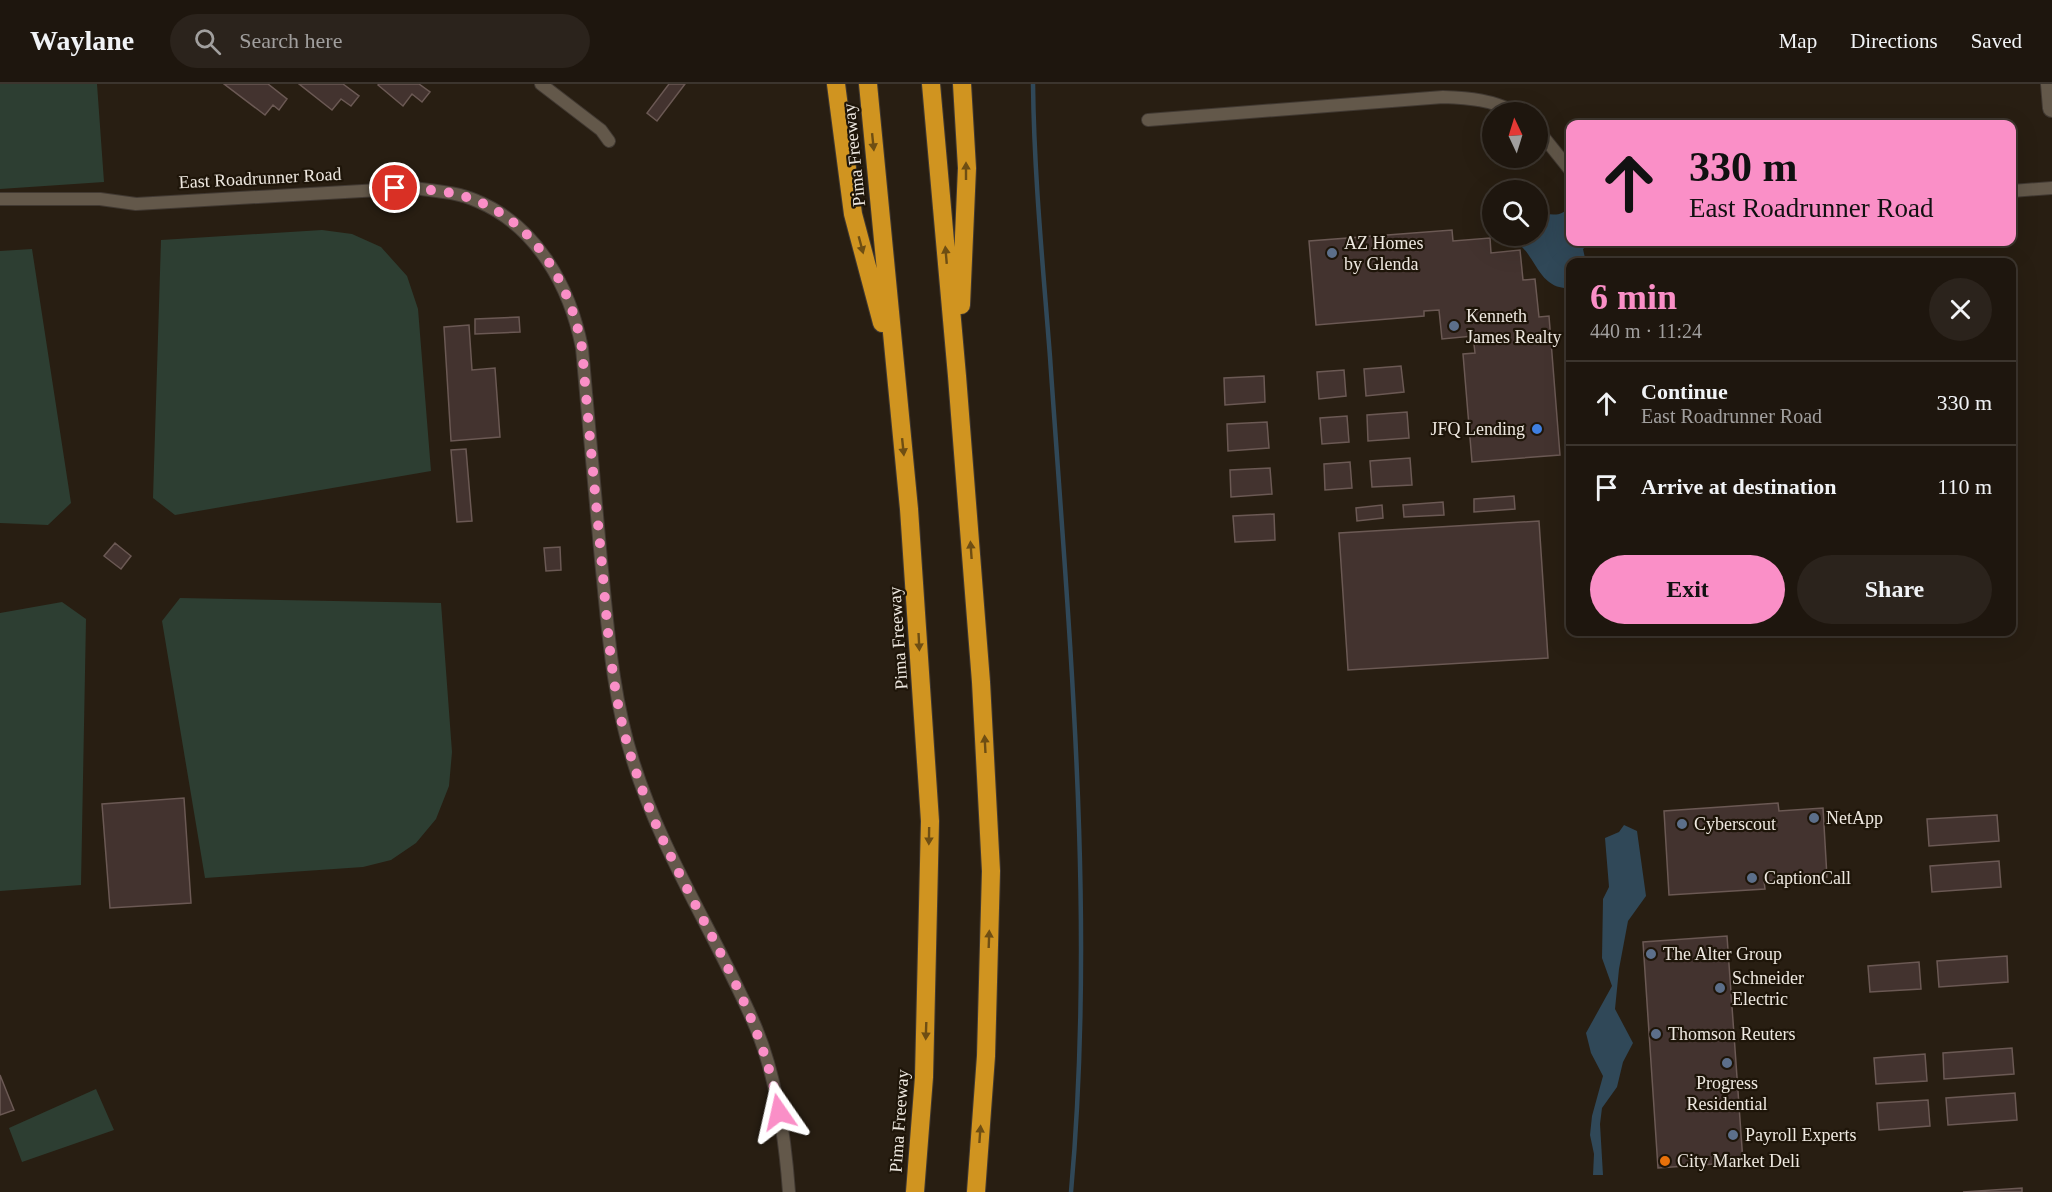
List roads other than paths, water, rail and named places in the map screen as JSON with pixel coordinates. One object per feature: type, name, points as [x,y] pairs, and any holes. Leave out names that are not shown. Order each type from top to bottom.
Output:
[{"type":"highway","points":[[836,84],[853,214],[898,389]]},
{"type":"highway","name":"Pima Freeway","points":[[868,84],[916,589],[930,821],[924,1077],[915,1192]]},
{"type":"highway","points":[[931,84],[981,682],[991,871],[986,1056],[976,1192]]},
{"type":"highway","points":[[957,376],[967,168],[962,84]]},
{"type":"street","points":[[541,84],[601,130],[609,141]]},
{"type":"street","points":[[2050,84],[2052,108]]},
{"type":"street","points":[[1148,120],[1443,97],[1470,98],[1490,102]]},
{"type":"street","points":[[1548,142],[1566,165]]},
{"type":"street","name":"East Roadrunner Road","points":[[0,199],[100,199],[136,204],[414,188],[475,200],[494,209],[533,240],[563,287],[572,307],[582,348],[611,670],[624,731],[633,763],[658,829],[716,942],[756,1029],[769,1065],[787,1162],[789,1192]]},
{"type":"street","points":[[2016,191],[2052,188]]},
{"type":"water","points":[[1566,210],[1566,246],[1587,246],[1583,249],[1585,258],[1566,258],[1566,297],[1564,288],[1549,282],[1521,246],[1548,246],[1548,214],[1560,214]]},
{"type":"water","points":[[1624,825],[1637,831],[1646,896],[1628,921],[1619,969],[1615,1009],[1633,1043],[1623,1062],[1617,1087],[1602,1108],[1600,1124],[1603,1175],[1593,1175],[1594,1154],[1590,1135],[1592,1116],[1603,1076],[1591,1053],[1586,1033],[1612,986],[1602,958],[1603,899],[1609,887],[1605,838],[1619,832]]},
{"type":"waterway","points":[[1033,84],[1037,186],[1065,565],[1077,774],[1081,983],[1078,1088],[1071,1192]]},
{"type":"place","name":"AZ Homes by Glenda","points":[[1332,253]]},
{"type":"place","name":"Kenneth James Realty","points":[[1454,326]]},
{"type":"place","name":"JFQ Lending","points":[[1537,429]]},
{"type":"place","name":"NetApp","points":[[1814,818]]},
{"type":"place","name":"Cyberscout","points":[[1682,824]]},
{"type":"place","name":"CaptionCall","points":[[1752,878]]},
{"type":"place","name":"The Alter Group","points":[[1651,954]]},
{"type":"place","name":"Schneider Electric","points":[[1720,988]]},
{"type":"place","name":"Thomson Reuters","points":[[1656,1034]]},
{"type":"place","name":"Progress Residential","points":[[1727,1063]]},
{"type":"place","name":"Payroll Experts","points":[[1733,1135]]},
{"type":"place","name":"City Market Deli","points":[[1665,1161]]}]
